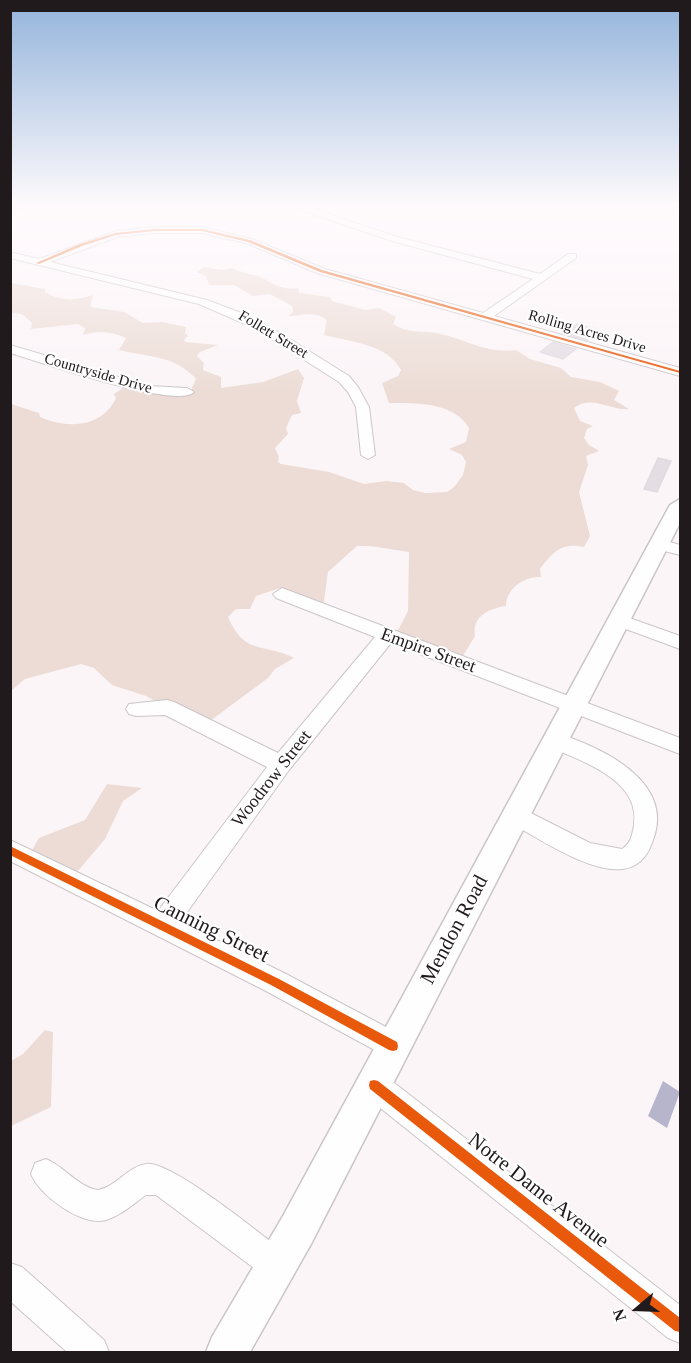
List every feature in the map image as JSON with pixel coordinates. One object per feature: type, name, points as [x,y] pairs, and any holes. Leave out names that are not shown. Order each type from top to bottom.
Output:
[{"type":"main road","name":"Mendon Road","points":[[227,1353],[277,1266],[621,621],[674,530]]},
{"type":"street","name":"Follett Street","points":[[57,268],[228,309],[285,341],[344,379],[356,392],[364,405],[363,434],[368,455]]},
{"type":"street","name":"Rolling Acres Drive","points":[[313,268],[681,372]]},
{"type":"street","points":[[504,268],[543,278]]},
{"type":"street","points":[[486,317],[557,268]]},
{"type":"street","name":"Countryside Drive","points":[[10,349],[148,390],[188,392]]},
{"type":"street","name":"Empire Street","points":[[282,594],[386,636],[681,746]]},
{"type":"street","points":[[621,621],[681,643]]},
{"type":"street","name":"Woodrow Street","points":[[162,926],[281,764],[386,636]]},
{"type":"street","points":[[136,709],[167,707],[281,764]]},
{"type":"street","points":[[517,815],[594,854],[621,859],[633,855],[640,847],[647,821],[638,790],[610,767],[556,741]]},
{"type":"street","name":"Canning Street","points":[[10,850],[275,982],[393,1046]]},
{"type":"street","name":"Notre Dame Avenue","points":[[374,1085],[681,1326]]},
{"type":"street","points":[[46,1174],[91,1205],[107,1204],[120,1197],[133,1185],[148,1179],[163,1182],[277,1266]]},
{"type":"street","points":[[10,1279],[92,1353]]},
{"type":"shaded area","points":[[204,268],[222,270],[232,268],[280,287],[298,288],[299,293],[330,297],[332,301],[365,310],[379,308],[396,317],[393,324],[410,331],[440,334],[494,350],[516,350],[530,359],[561,368],[571,377],[600,382],[619,391],[614,400],[629,409],[594,403],[581,404],[574,408],[580,421],[593,426],[587,429],[584,438],[589,445],[599,451],[586,456],[588,465],[579,492],[590,536],[584,547],[569,546],[558,550],[540,569],[541,577],[518,584],[509,594],[506,606],[493,609],[483,615],[476,623],[475,636],[460,661],[397,632],[408,611],[409,552],[357,546],[328,572],[323,608],[286,596],[280,588],[256,596],[250,609],[236,609],[228,617],[235,630],[249,643],[294,658],[275,669],[268,678],[210,721],[190,720],[146,696],[112,685],[94,668],[81,664],[25,679],[11,691],[11,404],[39,413],[40,417],[50,421],[83,423],[102,415],[116,398],[114,394],[132,382],[156,388],[191,390],[196,379],[188,371],[170,361],[119,350],[126,338],[115,334],[99,332],[83,335],[85,328],[78,324],[31,329],[32,323],[22,314],[11,313],[11,283],[45,289],[45,292],[51,295],[63,298],[75,299],[93,295],[90,307],[124,312],[143,323],[162,322],[186,327],[185,333],[188,336],[184,340],[186,342],[218,345],[200,352],[197,356],[204,363],[203,370],[221,377],[221,388],[263,382],[298,369],[304,378],[297,401],[301,413],[292,415],[286,428],[288,434],[275,448],[279,457],[278,462],[281,464],[329,472],[364,484],[386,481],[404,483],[413,490],[425,493],[447,492],[463,475],[466,462],[462,455],[449,449],[466,442],[469,428],[462,419],[444,409],[422,404],[389,403],[382,383],[398,376],[401,370],[395,361],[378,349],[324,335],[327,320],[322,317],[313,314],[288,316],[293,312],[292,306],[270,294],[253,296],[234,285],[209,285],[206,276],[197,272]]},
{"type":"shaded area","points":[[107,784],[142,788],[123,801],[105,839],[72,878],[28,857],[39,838],[85,820]]},
{"type":"shaded area","points":[[45,1030],[53,1032],[51,1107],[11,1126],[11,1061],[23,1054]]},
{"type":"water","points":[[663,1081],[680,1092],[667,1128],[648,1116]]},
{"type":"building","points":[[577,324],[598,330],[587,340],[565,334]]},
{"type":"building","points":[[553,342],[576,349],[563,359],[540,352]]},
{"type":"building","points":[[658,458],[671,461],[657,492],[644,489]]},
{"type":"cycle path","points":[[313,268],[680,372]]},
{"type":"cycle path","points":[[10,850],[275,982],[393,1046]]},
{"type":"cycle path","points":[[374,1085],[680,1326]]}]
